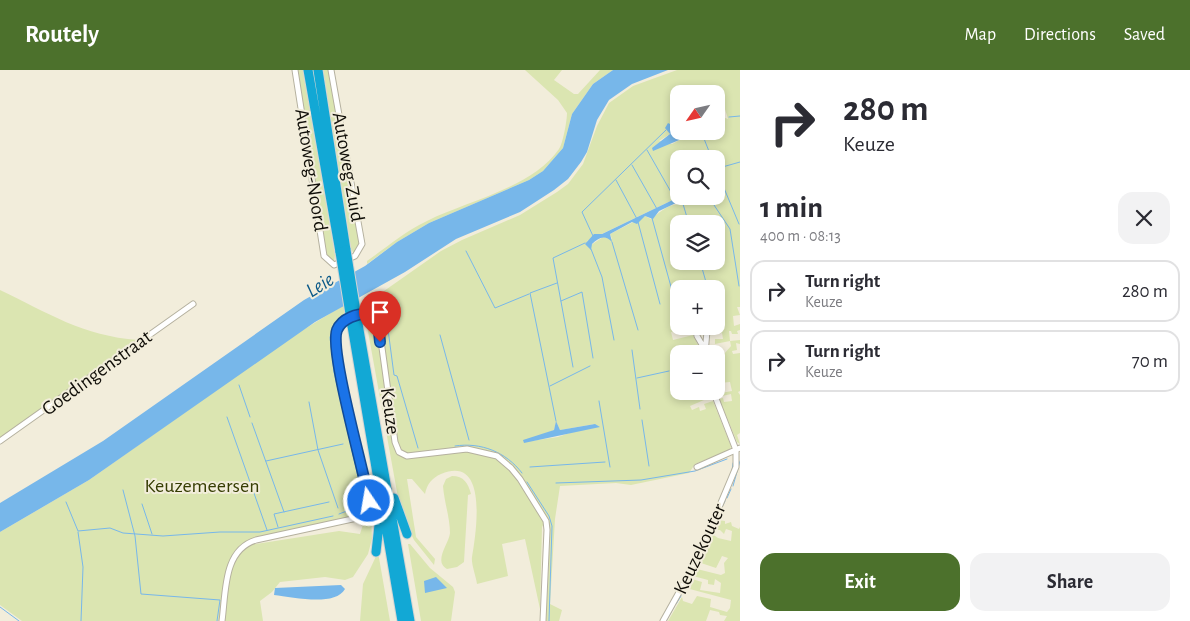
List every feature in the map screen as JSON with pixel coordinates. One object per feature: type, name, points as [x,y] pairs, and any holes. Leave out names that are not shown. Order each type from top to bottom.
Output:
[{"type":"highway","points":[[308,70],[343,251]]},
{"type":"highway","points":[[318,70],[343,251],[402,621]]},
{"type":"highway","points":[[355,325],[378,437],[410,621]]},
{"type":"highway","points":[[378,437],[399,517],[407,534]]},
{"type":"highway","points":[[376,552],[381,498]]},
{"type":"street","name":"Autoweg-Noord","points":[[295,70],[324,256],[334,265],[349,260]]},
{"type":"street","name":"Autoweg-Zuid","points":[[331,70],[362,244],[359,252],[349,260]]},
{"type":"street","name":"Goedingenstraat","points":[[0,441],[193,304]]},
{"type":"street","name":"Keuze","points":[[222,621],[232,561],[244,545],[256,540],[357,518],[367,510],[367,492],[340,369],[336,337],[341,324],[362,313],[370,314],[378,322],[395,442],[399,452],[411,457],[474,449],[497,456],[517,474],[544,517],[547,530],[543,621]]},
{"type":"street","name":"Keuzekouter","points":[[663,621],[696,562],[730,486],[736,467],[738,449],[717,400]]},
{"type":"street","points":[[697,467],[738,449]]},
{"type":"green space","points":[[296,70],[303,70],[335,255],[334,263],[326,255]]},
{"type":"green space","points":[[323,70],[329,70],[360,244],[354,255],[351,248]]},
{"type":"green space","points":[[525,70],[562,70],[554,80],[574,94],[578,94],[600,70],[613,70],[593,84],[572,114],[563,148],[543,171],[529,180],[429,223],[397,242],[367,264],[367,261],[419,225],[516,184],[533,174],[559,149],[566,126],[567,113],[558,100]]},
{"type":"green space","points":[[677,70],[740,70],[740,307],[737,307],[740,315],[733,316],[734,326],[740,324],[740,330],[737,331],[738,334],[732,334],[729,331],[730,341],[715,344],[715,339],[723,339],[722,335],[725,335],[725,280],[670,280],[670,335],[672,335],[673,340],[693,335],[698,345],[670,345],[670,400],[704,400],[690,406],[692,410],[699,407],[700,411],[706,409],[704,404],[713,401],[731,446],[730,450],[695,464],[689,473],[631,485],[616,483],[560,486],[555,519],[550,604],[562,610],[559,621],[546,621],[550,534],[547,518],[542,527],[540,609],[525,539],[502,544],[508,576],[477,584],[472,560],[476,531],[476,499],[473,485],[467,475],[456,471],[441,474],[430,482],[425,494],[412,479],[407,479],[416,537],[435,559],[434,565],[414,540],[401,514],[367,326],[376,313],[371,307],[384,291],[441,251],[520,215],[568,184],[583,164],[597,126],[609,103],[633,86]],"holes":[[[556,422],[560,430],[595,424],[558,437],[524,442],[554,430]]]},
{"type":"green space","points":[[0,290],[66,322],[100,334],[138,340],[0,440]]},
{"type":"green space","name":"Keuzemeersen","points":[[344,305],[346,318],[337,325],[335,332],[366,505],[360,513],[351,517],[254,538],[256,544],[339,531],[360,534],[366,515],[371,514],[372,539],[368,554],[353,577],[345,580],[325,577],[280,582],[272,592],[260,601],[263,621],[22,621],[0,605],[0,532],[89,480],[293,336]]},
{"type":"green space","points":[[740,340],[740,344],[736,343],[737,350],[732,351],[733,354],[740,353],[740,391],[738,392],[740,395],[740,433],[737,435],[740,444],[737,442],[719,400],[724,400],[724,402],[732,401],[731,394],[725,395],[725,392],[732,391],[730,382],[725,382],[725,353],[731,346],[730,341]]},
{"type":"green space","points":[[452,476],[460,477],[465,481],[471,494],[468,495],[464,562],[457,567],[447,569],[441,562],[450,533],[443,486],[446,479]]},
{"type":"green space","points":[[718,520],[725,521],[725,524],[731,522],[732,526],[739,529],[740,527],[740,621],[724,621],[727,616],[710,610],[706,621],[668,621],[682,597],[683,601],[692,604],[697,596],[711,599],[710,607],[727,612],[730,608],[731,600],[686,588],[692,579],[702,582],[700,590],[720,593],[721,583],[715,579],[714,585],[708,584],[708,580],[693,576],[697,569],[721,575],[725,573],[724,563],[728,558],[722,556],[716,568],[701,563],[712,534],[718,538],[731,541],[732,531],[726,529],[724,534],[720,530],[714,530]]},
{"type":"green space","points":[[408,544],[430,568],[453,587],[455,592],[451,621],[421,621]]},
{"type":"green space","points":[[378,552],[390,621],[360,621],[363,584]]},
{"type":"water","name":"Leie","points":[[613,70],[668,70],[632,84],[609,100],[597,120],[587,152],[581,162],[568,179],[554,190],[520,212],[456,239],[405,272],[315,322],[89,480],[0,532],[0,503],[103,441],[304,300],[365,266],[397,242],[429,223],[529,180],[543,171],[563,148],[572,114],[593,84]]},
{"type":"water","points":[[668,123],[670,124],[670,134],[665,128]]},
{"type":"water","points":[[670,134],[670,140],[679,140],[653,151],[652,148]]},
{"type":"water","points":[[670,201],[670,205],[672,205],[659,211],[653,219],[645,216],[637,224],[632,222],[610,234],[612,242],[607,238],[599,239],[592,244],[591,250],[585,244],[594,234],[602,234]]},
{"type":"water","points":[[556,421],[560,430],[595,424],[600,427],[524,443],[523,440],[554,430]]},
{"type":"water","points":[[436,577],[447,588],[425,593],[424,581]]},
{"type":"water","points":[[341,585],[345,589],[340,595],[332,598],[313,600],[274,595],[275,588]]},
{"type":"waterway","points":[[729,117],[740,116]]},
{"type":"waterway","points":[[593,236],[582,212],[666,130]]},
{"type":"waterway","points":[[705,140],[708,150]]},
{"type":"waterway","points":[[647,150],[670,190]]},
{"type":"waterway","points":[[725,166],[740,162]]},
{"type":"waterway","points":[[632,165],[657,209]]},
{"type":"waterway","points":[[616,180],[637,219]]},
{"type":"waterway","points":[[725,191],[739,224]]},
{"type":"waterway","points":[[683,205],[686,215]]},
{"type":"waterway","points":[[714,205],[730,229],[739,286]]},
{"type":"waterway","points":[[652,218],[670,283]]},
{"type":"waterway","points":[[638,222],[660,304]]},
{"type":"waterway","points":[[612,242],[638,330]]},
{"type":"waterway","points":[[573,367],[553,258],[585,243]]},
{"type":"waterway","points":[[591,249],[602,277],[614,340]]},
{"type":"waterway","points":[[466,251],[495,308],[529,294]]},
{"type":"waterway","points":[[703,270],[705,280]]},
{"type":"waterway","points":[[556,421],[530,293],[557,283]]},
{"type":"waterway","points":[[561,301],[582,292],[593,358]]},
{"type":"waterway","points":[[386,314],[394,375],[397,376],[418,448]]},
{"type":"waterway","points":[[440,335],[469,440]]},
{"type":"waterway","points":[[330,337],[334,372],[363,498]]},
{"type":"waterway","points":[[632,350],[640,409]]},
{"type":"waterway","points":[[550,386],[590,366]]},
{"type":"waterway","points":[[637,378],[669,371]]},
{"type":"waterway","points":[[239,385],[250,417]]},
{"type":"waterway","points":[[599,401],[610,467]]},
{"type":"waterway","points":[[309,402],[318,450],[338,508]]},
{"type":"waterway","points":[[227,417],[267,530]]},
{"type":"waterway","points":[[642,420],[649,466]]},
{"type":"waterway","points":[[252,423],[284,512]]},
{"type":"waterway","points":[[266,461],[343,444]]},
{"type":"waterway","points":[[455,446],[465,445],[492,450],[508,459],[522,473]]},
{"type":"waterway","points":[[556,483],[641,480],[695,471],[727,459]]},
{"type":"waterway","points":[[733,486],[740,461]]},
{"type":"waterway","points":[[530,467],[605,462]]},
{"type":"waterway","points":[[732,471],[733,463]]},
{"type":"waterway","points":[[527,482],[549,516],[552,526],[549,621]]},
{"type":"waterway","points":[[727,498],[731,489]]},
{"type":"waterway","points":[[123,490],[135,536],[141,594],[220,600],[217,621]]},
{"type":"waterway","points":[[718,515],[725,501]]},
{"type":"waterway","points":[[66,502],[78,531],[110,528],[123,533],[163,536],[220,532],[260,532],[333,516]]},
{"type":"waterway","points":[[278,527],[274,514],[329,502]]},
{"type":"waterway","points":[[142,504],[152,534]]},
{"type":"waterway","points":[[339,514],[352,509]]},
{"type":"waterway","points":[[713,529],[717,520]]},
{"type":"waterway","points":[[78,532],[83,567],[81,621]]},
{"type":"waterway","points":[[700,562],[711,533]]},
{"type":"waterway","points":[[693,575],[698,566]]},
{"type":"waterway","points":[[682,593],[691,579]]},
{"type":"waterway","points":[[676,604],[681,596]]},
{"type":"waterway","points":[[0,607],[19,621]]},
{"type":"waterway","points":[[666,621],[674,607]]},
{"type":"route","points":[[369,501],[340,369],[336,331],[341,324],[354,316],[361,313],[370,314],[378,322],[380,342]]}]
